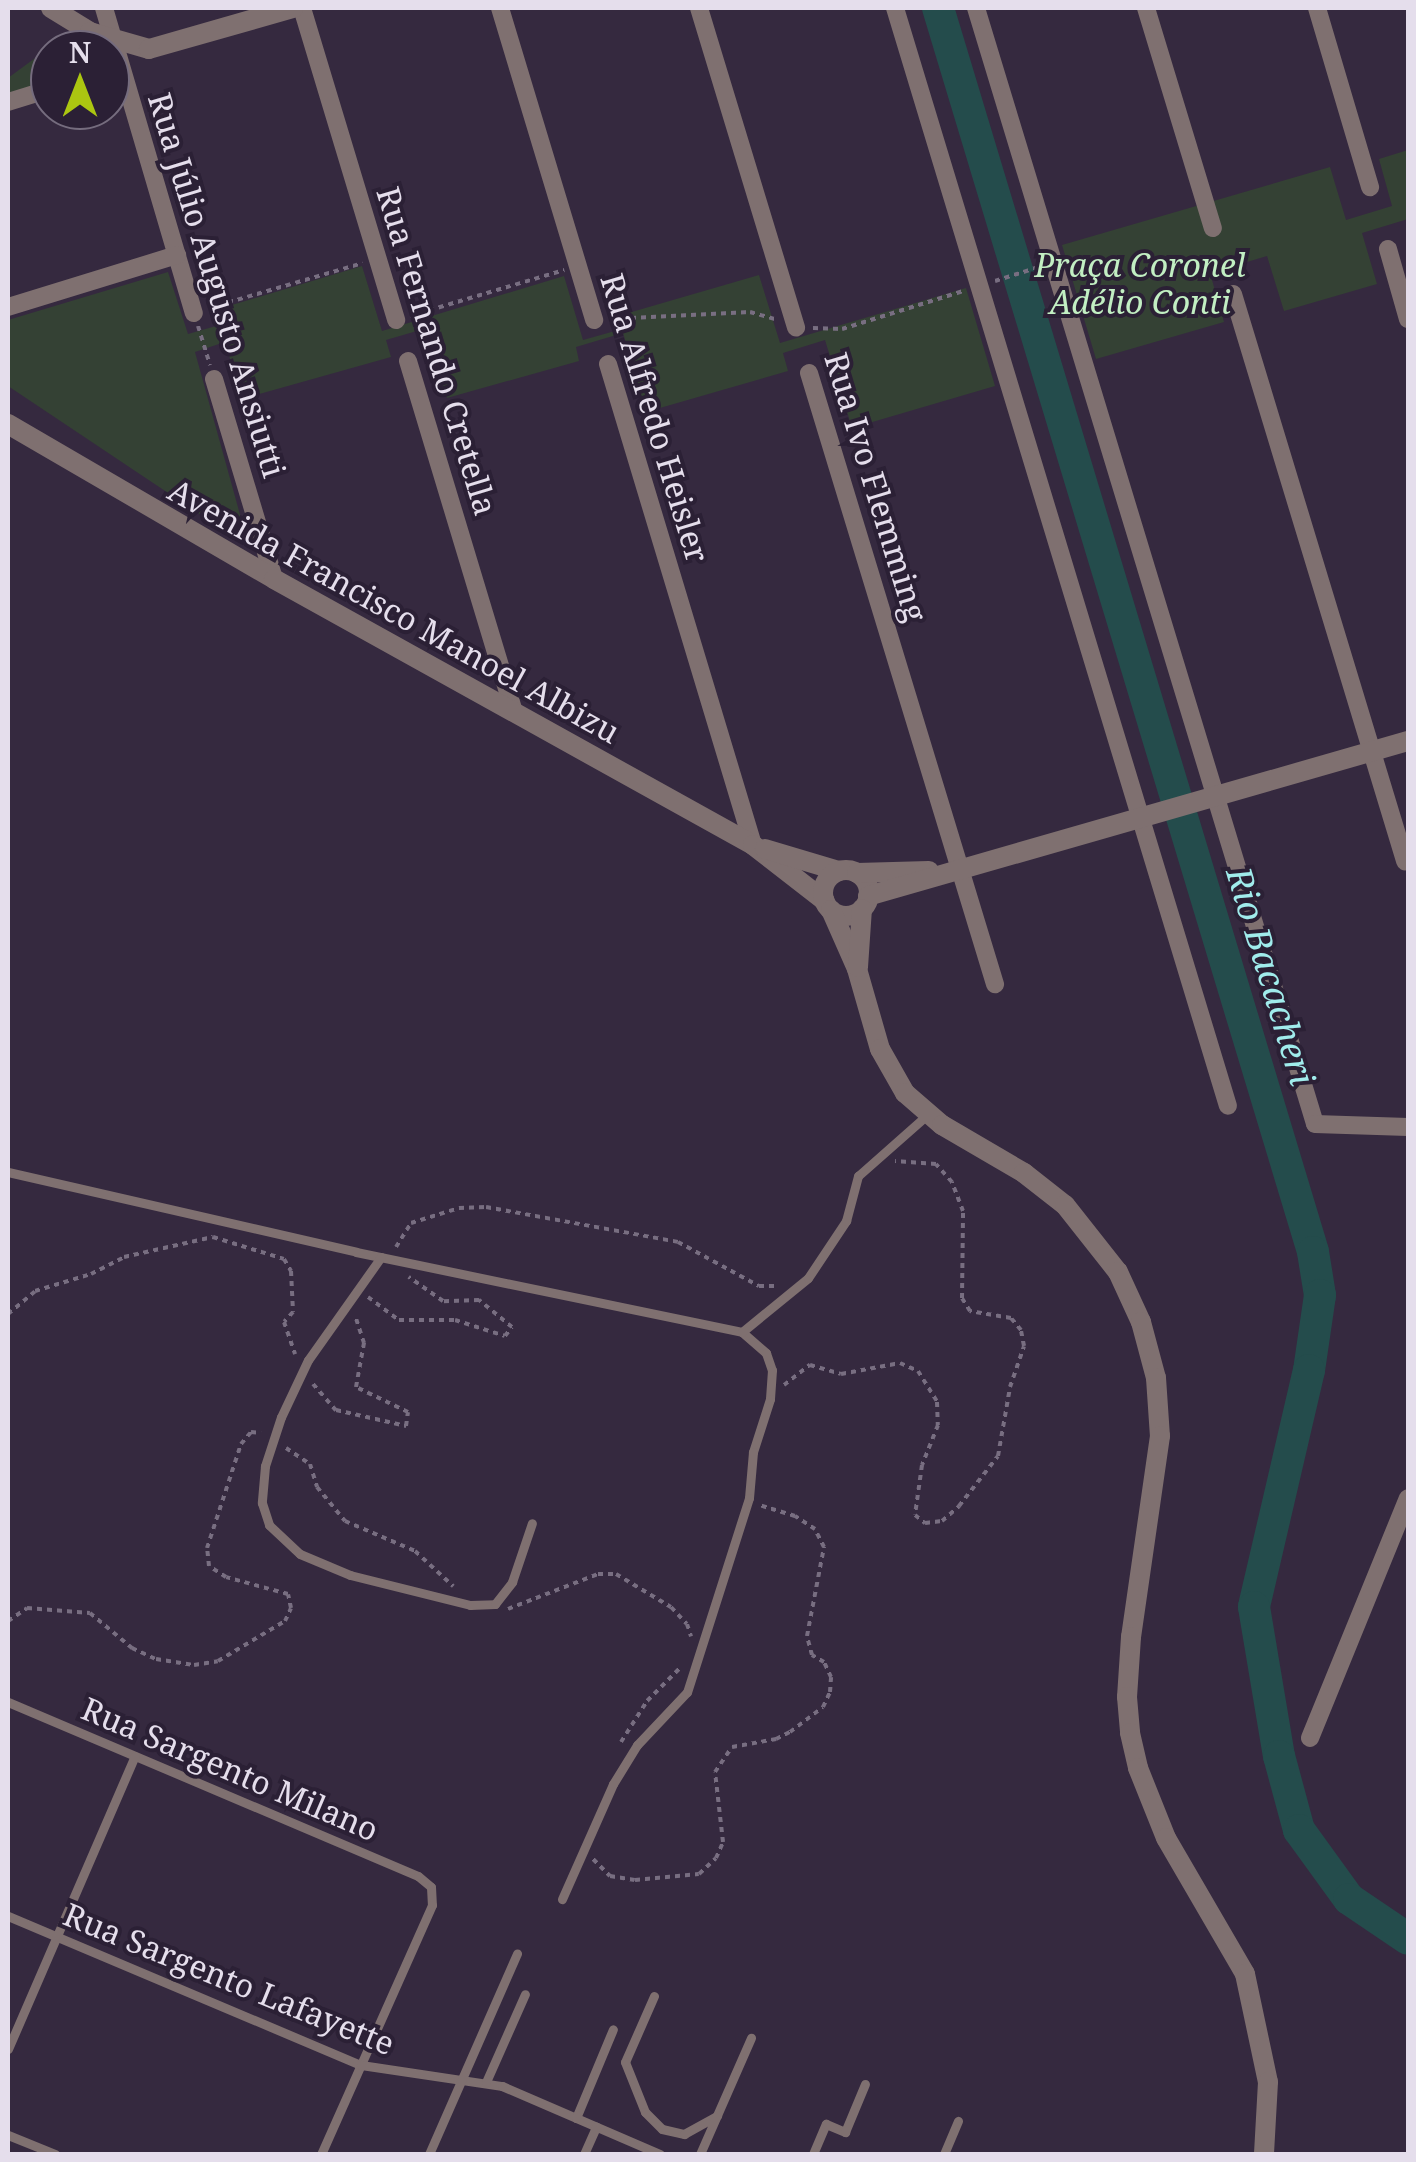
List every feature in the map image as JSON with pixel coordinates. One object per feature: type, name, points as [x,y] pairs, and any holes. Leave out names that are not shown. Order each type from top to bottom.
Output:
[{"type":"street","points":[[51,8],[93,30]]},
{"type":"street","points":[[130,46],[164,47],[293,8]]},
{"type":"street","name":"Rua Fernando Cretella","points":[[302,8],[396,320]]},
{"type":"street","name":"Rua Alfredo Heisler","points":[[500,8],[594,320]]},
{"type":"street","name":"Rua Ivo Flemming","points":[[699,8],[796,328]]},
{"type":"street","points":[[896,8],[987,284],[1149,816],[1228,1106]]},
{"type":"street","points":[[976,8],[1210,798],[1314,1124],[1408,1127]]},
{"type":"street","points":[[1146,8],[1213,228]]},
{"type":"street","points":[[1317,8],[1370,187]]},
{"type":"street","name":"Rua Júlio Augusto Ansiutti","points":[[130,95],[194,312]]},
{"type":"street","points":[[1388,249],[1408,319]]},
{"type":"street","points":[[8,307],[177,255]]},
{"type":"street","points":[[1233,294],[1405,861]]},
{"type":"street","name":"Rua Fernando Cretella","points":[[408,362],[514,712]]},
{"type":"street","name":"Rua Alfredo Heisler","points":[[608,364],[754,845]]},
{"type":"street","name":"Rua Ivo Flemming","points":[[810,373],[995,984]]},
{"type":"street","name":"Rua Júlio Augusto Ansiutti","points":[[214,379],[274,579]]},
{"type":"street","name":"Avenida Francisco Manoel Albizu","points":[[8,424],[274,579],[754,845],[828,905]]},
{"type":"street","name":"Avenida Francisco Manoel Albizu","points":[[865,903],[960,870],[1408,741]]},
{"type":"street","name":"Avenida Francisco Manoel Albizu","points":[[754,845],[848,872],[960,870]]},
{"type":"street","points":[[857,969],[866,883],[848,872],[824,886],[828,905],[857,969],[887,1065],[905,1093],[927,1115],[1045,1188],[1084,1224],[1131,1296],[1150,1349],[1160,1436],[1131,1637],[1127,1697],[1130,1732],[1142,1781],[1166,1838],[1245,1974],[1268,2082],[1264,2154]]},
{"type":"street","points":[[828,905],[843,915],[865,903]]},
{"type":"street","points":[[1310,1738],[1408,1498]]},
{"type":"lane","points":[[742,1332],[808,1278],[846,1222],[858,1176],[927,1115]]},
{"type":"lane","points":[[8,1172],[380,1258],[742,1332],[766,1353],[772,1370],[770,1399],[753,1452],[748,1498],[687,1692],[637,1745],[590,1834],[562,1898]]},
{"type":"lane","points":[[380,1258],[304,1370],[264,1466],[262,1503],[269,1525],[300,1554],[368,1580],[470,1605],[494,1604],[512,1582],[532,1523]]},
{"type":"lane","name":"Rua Sargento Milano","points":[[8,1702],[418,1876],[431,1886],[432,1905],[361,2066]]},
{"type":"lane","points":[[8,2048],[135,1756]]},
{"type":"lane","name":"Rua Sargento Lafayette","points":[[8,1916],[361,2066],[486,2082],[656,2153]]},
{"type":"lane","points":[[429,2154],[517,1954]]},
{"type":"lane","points":[[486,2082],[525,1994]]},
{"type":"lane","points":[[654,1996],[625,2062],[644,2112],[662,2129],[684,2134],[717,2116]]},
{"type":"lane","points":[[576,2118],[613,2030]]},
{"type":"lane","points":[[700,2154],[751,2038]]},
{"type":"lane","points":[[321,2154],[361,2066]]},
{"type":"lane","points":[[814,2154],[826,2124],[845,2132],[865,2084]]},
{"type":"lane","points":[[944,2154],[958,2121]]},
{"type":"lane","points":[[584,2154],[596,2127]]},
{"type":"lane","points":[[656,2153],[662,2129]]},
{"type":"lane","points":[[8,2134],[55,2154]]},
{"type":"path","points":[[194,312],[378,259]]},
{"type":"path","points":[[396,320],[578,266]]},
{"type":"path","points":[[594,320],[750,312],[796,328],[842,329],[1043,266]]},
{"type":"path","name":"Rua Júlio Augusto Ansiutti","points":[[194,312],[214,379]]},
{"type":"path","points":[[770,1399],[810,1364],[840,1374],[874,1364],[900,1364],[918,1371],[930,1387],[937,1414],[935,1436],[922,1465],[915,1515],[926,1523],[942,1521],[959,1506],[998,1456],[1010,1387],[1024,1346],[1022,1330],[1011,1318],[970,1311],[962,1298],[963,1210],[952,1182],[936,1164],[910,1159],[866,1166]]},
{"type":"path","points":[[8,1314],[35,1291],[92,1274],[124,1257],[213,1237],[284,1258],[292,1271],[292,1312],[284,1322],[304,1370],[336,1410],[406,1426],[408,1412],[356,1387],[364,1342],[354,1299],[371,1296],[399,1320],[455,1320],[505,1336],[512,1327],[479,1300],[443,1301],[410,1279],[397,1261],[396,1240],[411,1224],[459,1208],[486,1207],[678,1242],[759,1286],[784,1286],[808,1278]]},
{"type":"path","points":[[590,1834],[591,1856],[610,1876],[634,1880],[700,1874],[716,1858],[723,1842],[715,1772],[732,1747],[776,1739],[790,1732],[822,1707],[830,1692],[831,1677],[824,1662],[812,1655],[807,1636],[824,1547],[814,1528],[748,1498]]},
{"type":"green space","points":[[30,62],[30,87],[8,94],[8,78]]},
{"type":"green space","name":"Praça Coronel Adélio Conti","points":[[1408,150],[1408,219],[1362,233],[1377,284],[1284,311],[1267,256],[1210,273],[1224,322],[1096,359],[1062,245],[1330,167],[1346,220],[1392,206],[1379,159]]},
{"type":"green space","name":"Praça Coronel Adélio Conti","points":[[362,266],[382,331],[564,276],[583,340],[615,331],[611,318],[759,275],[780,343],[966,288],[995,386],[852,428],[825,340],[783,353],[788,371],[646,412],[623,333],[576,347],[579,361],[447,398],[427,328],[386,340],[391,357],[242,399],[225,342],[195,352],[249,547],[8,386],[8,320],[168,272],[188,334],[216,326],[212,311]]},
{"type":"waterway","name":"Rio Bacacheri","points":[[938,8],[1313,1252],[1320,1295],[1309,1370],[1254,1607],[1279,1756],[1299,1830],[1349,1899],[1408,1939]]}]
